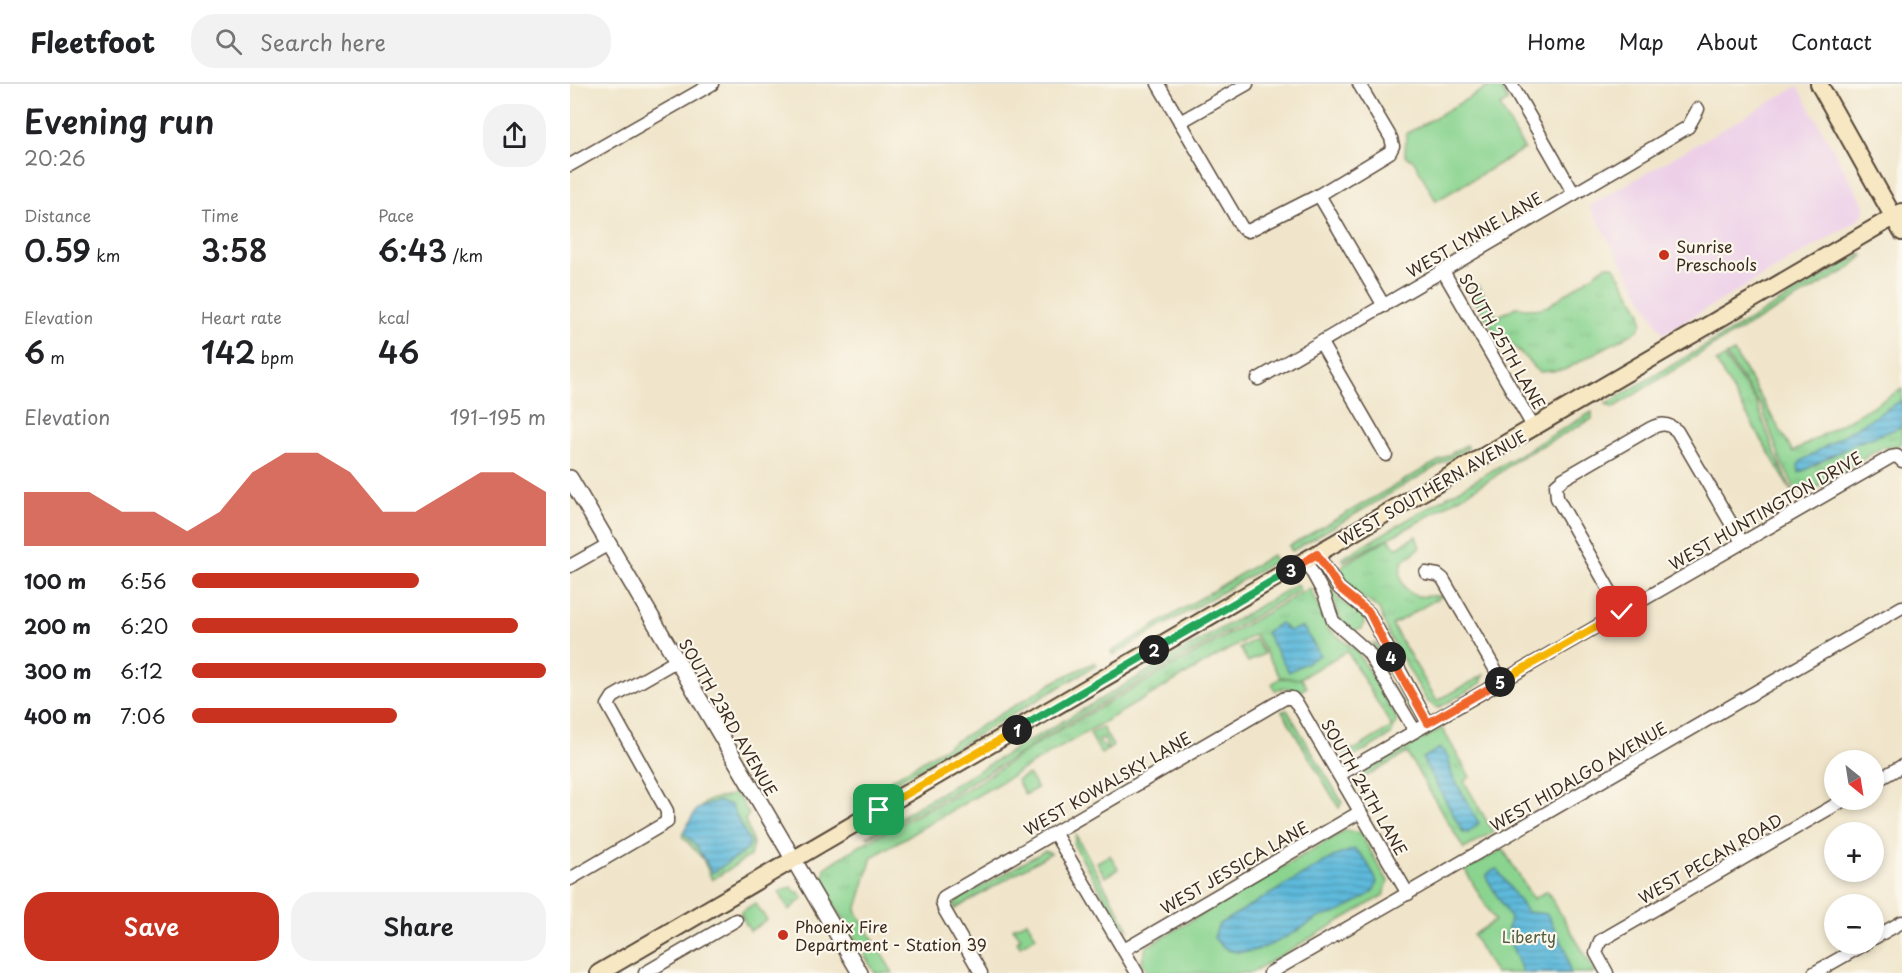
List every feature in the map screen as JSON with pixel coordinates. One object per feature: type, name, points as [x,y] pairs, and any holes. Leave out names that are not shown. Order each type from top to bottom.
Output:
[{"type":"main road","points":[[1819,84],[1899,220]]},
{"type":"main road","name":"WEST SOUTHERN AVENUE","points":[[599,973],[624,967],[794,861],[1534,428],[1899,220]]},
{"type":"street","points":[[570,165],[712,84]]},
{"type":"street","points":[[1158,84],[1242,228],[1248,231],[1256,229],[1319,195],[1390,152],[1393,146],[1359,84]]},
{"type":"street","points":[[1180,122],[1247,84]]},
{"type":"street","points":[[1511,84],[1574,194]]},
{"type":"street","name":"WEST LYNNE LANE","points":[[1258,379],[1688,127],[1698,109]]},
{"type":"street","points":[[1319,195],[1384,306]]},
{"type":"street","name":"SOUTH 25TH LANE","points":[[1443,271],[1534,428]]},
{"type":"street","points":[[1321,343],[1386,455]]},
{"type":"street","points":[[1622,612],[1557,498],[1556,485],[1662,423],[1677,431],[1742,542]]},
{"type":"street","name":"WEST HUNTINGTON DRIVE","points":[[1339,775],[1742,542],[1899,458]]},
{"type":"street","name":"SOUTH 23RD AVENUE","points":[[570,478],[860,973]]},
{"type":"street","points":[[570,566],[609,544]]},
{"type":"street","points":[[1312,558],[1339,588],[1369,612],[1428,723]]},
{"type":"street","points":[[1312,558],[1334,621],[1368,652],[1415,731]]},
{"type":"street","points":[[1425,573],[1438,575],[1443,579],[1502,681]]},
{"type":"street","name":"WEST HIDALGO AVENUE","points":[[1270,973],[1902,607]]},
{"type":"street","points":[[570,879],[662,827],[669,819],[609,710],[608,702],[676,661]]},
{"type":"street","name":"SOUTH 24TH LANE","points":[[1291,698],[1408,894]]},
{"type":"street","name":"WEST KOWALSKY LANE","points":[[981,973],[942,902],[946,896],[1278,702],[1291,698]]},
{"type":"street","points":[[1884,776],[1902,766]]},
{"type":"street","name":"WEST PECAN ROAD","points":[[1606,973],[1597,957],[1596,949],[1600,941],[1827,810]]},
{"type":"street","name":"WEST JESSICA LANE","points":[[1124,950],[1360,812]]},
{"type":"street","points":[[1054,834],[1137,973]]},
{"type":"street","points":[[645,973],[736,920]]},
{"type":"street","points":[[1884,932],[1902,922]]},
{"type":"street","points":[[1814,973],[1847,954]]},
{"type":"shaded area","points":[[1798,86],[1864,205],[1864,213],[1857,221],[1663,334],[1589,206]]},
{"type":"green space","points":[[1493,84],[1499,84],[1508,101],[1500,106],[1524,149],[1436,201],[1414,161],[1405,156],[1406,134]]},
{"type":"green space","points":[[1862,254],[1863,256],[1847,270],[1717,343],[1613,408],[1606,404]]},
{"type":"green space","points":[[1606,266],[1614,266],[1641,312],[1642,323],[1638,330],[1564,370],[1539,372],[1506,338],[1495,333],[1471,293],[1472,288],[1478,284],[1497,317],[1516,307],[1536,309],[1548,306]]},
{"type":"green space","points":[[1734,352],[1793,452],[1902,389],[1902,442],[1900,445],[1881,448],[1806,494],[1803,488],[1797,492],[1781,461],[1762,407],[1726,356]]},
{"type":"green space","points":[[1724,357],[1756,401],[1776,456],[1796,499],[1716,362]]},
{"type":"green space","points":[[1592,412],[1592,419],[1517,459],[1493,478],[1406,529],[1344,561],[1342,558]]},
{"type":"green space","points":[[1466,445],[1468,448],[1292,551],[1289,546]]},
{"type":"green space","points":[[1416,536],[1420,548],[1403,561],[1402,583],[1413,594],[1442,596],[1392,625],[1437,701],[1484,675],[1481,683],[1438,708],[1427,701],[1390,637],[1379,609],[1352,590],[1340,570],[1346,563],[1386,540],[1389,539],[1396,548]]},
{"type":"green space","points":[[1272,555],[1275,561],[1113,655],[1111,652]]},
{"type":"green space","points":[[1326,581],[1329,581],[1340,600],[1365,617],[1362,629],[1352,630],[1341,621]]},
{"type":"green space","points":[[1297,584],[1300,590],[1041,738],[1023,752],[949,795],[867,836]]},
{"type":"green space","points":[[1310,588],[1328,629],[1357,651],[1397,719],[1391,735],[1352,758],[1342,752],[1350,748],[1354,750],[1392,727],[1347,651],[1299,679],[1280,677],[1255,634],[872,857],[856,911],[893,973],[875,973],[822,883],[825,868],[886,831],[962,792],[1044,739]]},
{"type":"green space","points":[[1255,639],[1264,654],[1248,662],[1240,648]]},
{"type":"green space","points":[[1372,643],[1376,643],[1415,710],[1414,713],[1411,713]]},
{"type":"green space","points":[[1095,662],[1097,665],[878,793],[876,789],[1059,679]]},
{"type":"green space","points":[[1280,678],[1302,679],[1307,687],[1299,692],[1287,688],[1275,690],[1272,684]]},
{"type":"green space","points":[[1287,710],[1342,802],[1339,808],[1282,711]]},
{"type":"green space","points":[[1102,727],[1113,746],[1108,750],[1104,738],[1098,741],[1107,750],[1101,754],[1090,734]]},
{"type":"green space","points":[[1442,728],[1470,777],[1464,781],[1493,832],[1464,849],[1407,753],[1360,780],[1365,772]]},
{"type":"green space","points":[[1028,774],[1037,788],[1025,795],[1017,780]]},
{"type":"green space","points":[[736,792],[749,814],[745,820],[753,843],[750,856],[712,880],[703,859],[682,836],[703,805],[713,799]]},
{"type":"green space","points":[[1346,830],[1360,833],[1388,881],[1384,895],[1251,973],[1148,973],[1142,961],[1146,947]]},
{"type":"green space","points":[[1076,835],[1129,929],[1120,924],[1074,845]]},
{"type":"green space","name":"Liberty","points":[[1503,849],[1533,899],[1547,891],[1596,973],[1495,973],[1473,935],[1495,921],[1465,870]]},
{"type":"green space","points":[[1044,851],[1051,853],[955,909],[954,905],[958,900]]},
{"type":"green space","points":[[1110,855],[1118,869],[1105,877],[1097,862]]},
{"type":"green space","points":[[791,887],[803,898],[789,910],[779,892]]},
{"type":"green space","points":[[755,903],[767,920],[750,931],[740,913]]},
{"type":"green space","points":[[1027,921],[1036,937],[1020,946],[1017,941],[1021,938],[1013,928]]},
{"type":"water","points":[[1902,400],[1902,427],[1856,443],[1799,473],[1798,465],[1801,461]]},
{"type":"water","points":[[1280,623],[1289,631],[1303,627],[1320,655],[1289,672],[1266,633]]},
{"type":"water","points":[[1440,748],[1448,757],[1452,775],[1479,823],[1468,833],[1463,832],[1424,762],[1423,758]]},
{"type":"water","points":[[717,801],[731,805],[750,843],[747,850],[712,873],[697,847],[683,832],[697,809]]},
{"type":"water","points":[[1354,849],[1365,859],[1377,882],[1373,892],[1360,901],[1337,913],[1318,918],[1277,942],[1249,952],[1235,952],[1224,947],[1214,937],[1219,924],[1333,857]]},
{"type":"water","points":[[1497,869],[1527,912],[1547,914],[1566,950],[1570,973],[1523,973],[1507,935],[1510,918],[1486,877],[1489,872]]},
{"type":"place","name":"Sunrise Preschools","points":[[1664,255]]},
{"type":"place","name":"Phoenix Fire Department - Station 39","points":[[783,935]]},
{"type":"route","points":[[879,810],[1317,554],[1339,588],[1369,612],[1428,723],[1622,612]]}]
